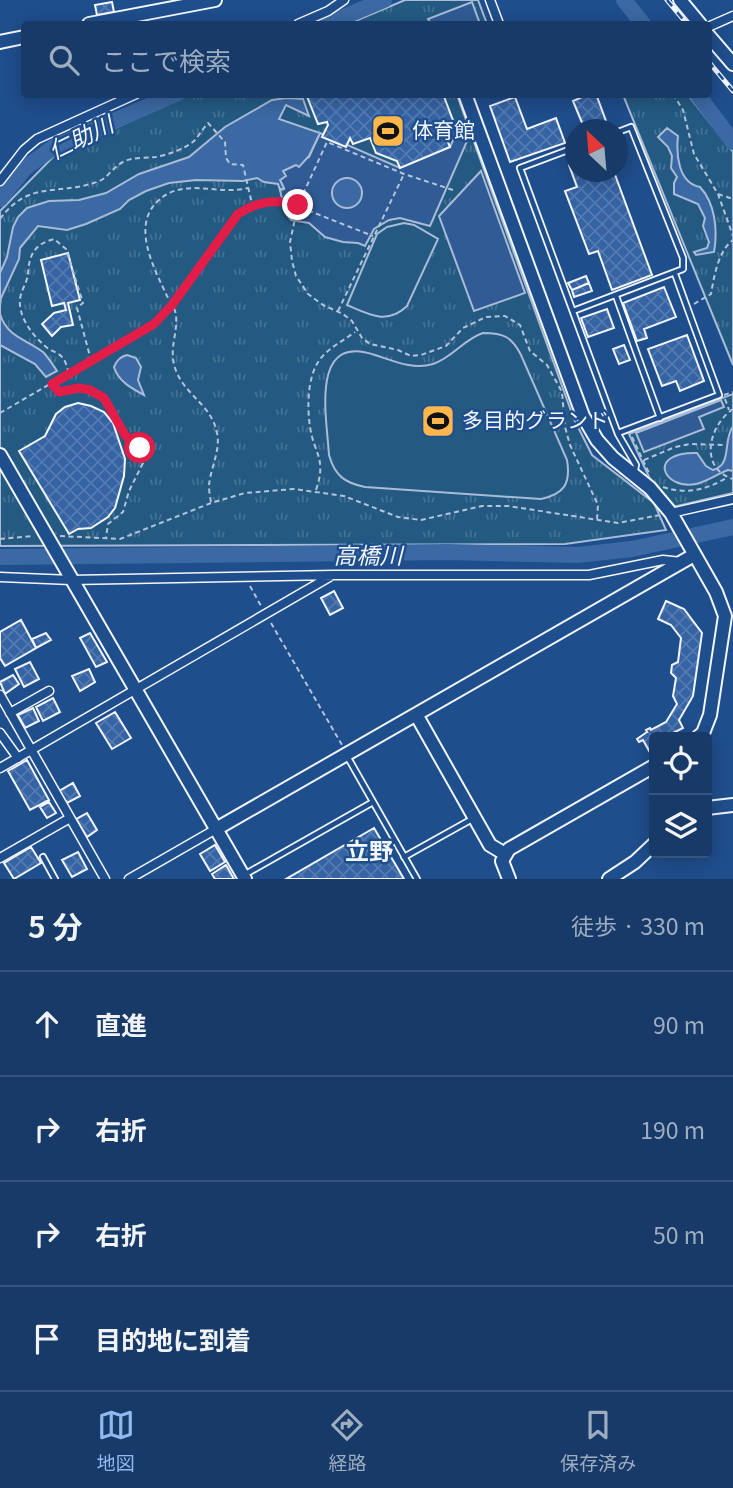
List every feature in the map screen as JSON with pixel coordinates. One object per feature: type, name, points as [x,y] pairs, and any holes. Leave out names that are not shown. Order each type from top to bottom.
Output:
[{"type":"street","points":[[105,21],[215,0]]},
{"type":"street","points":[[305,21],[328,11],[344,0]]},
{"type":"street","points":[[490,0],[498,21]]},
{"type":"street","points":[[680,0],[698,21]]},
{"type":"street","points":[[712,26],[733,16]]},
{"type":"street","points":[[0,42],[21,38]]},
{"type":"street","points":[[712,39],[733,64]]},
{"type":"street","points":[[0,181],[24,150],[37,139],[127,98]]},
{"type":"street","points":[[466,98],[583,416],[597,440],[650,488],[673,516],[729,616],[710,715],[703,732]]},
{"type":"street","points":[[0,455],[244,877]]},
{"type":"street","points":[[673,516],[733,499]]},
{"type":"street","points":[[129,879],[694,555]]},
{"type":"street","points":[[0,577],[71,580],[334,575],[589,575],[663,560],[681,562]]},
{"type":"street","points":[[0,768],[334,575]]},
{"type":"street","points":[[0,583],[11,577]]},
{"type":"street","points":[[10,713],[49,691]]},
{"type":"street","points":[[0,695],[105,879]]},
{"type":"street","points":[[417,716],[490,845],[505,854]]},
{"type":"street","points":[[0,733],[18,758]]},
{"type":"street","points":[[509,879],[502,860],[515,845],[649,769]]},
{"type":"street","points":[[712,807],[733,805]]},
{"type":"street","points":[[0,858],[70,818]]},
{"type":"street","points":[[609,879],[635,862],[649,849]]},
{"type":"lane","points":[[573,312],[683,269],[682,258],[631,127],[628,128]]},
{"type":"lane","points":[[565,151],[520,168],[618,433],[636,465],[634,475]]},
{"type":"lane","points":[[618,433],[719,395],[675,274]]},
{"type":"lane","points":[[616,296],[660,418]]},
{"type":"lane","points":[[347,755],[417,879]]},
{"type":"lane","points":[[244,877],[373,802]]},
{"type":"lane","points":[[404,857],[474,818]]},
{"type":"lane","points":[[43,858],[55,879]]},
{"type":"path","points":[[676,98],[683,110],[694,154],[718,194],[733,238],[727,244],[717,268],[711,294],[687,308]]},
{"type":"path","points":[[0,219],[19,199],[36,191],[51,192],[102,181],[124,161],[156,157],[184,147],[196,139],[208,123],[225,142],[226,158],[230,164],[243,165],[253,205]]},
{"type":"path","points":[[453,190],[404,174],[327,142],[298,205],[290,242],[296,276],[308,294],[323,306],[352,321],[356,330],[370,345],[398,350],[411,356],[446,346],[463,328],[486,317],[505,316],[520,326],[530,351],[547,365],[562,392],[565,427],[570,445],[598,505],[597,520]]},
{"type":"path","points":[[338,312],[404,174]]},
{"type":"path","points":[[211,503],[209,486],[218,436],[213,419],[198,398],[183,385],[174,369],[171,346],[176,312],[145,242],[145,223],[155,203],[182,188],[237,191],[248,188]]},
{"type":"path","points":[[718,194],[733,199]]},
{"type":"path","points":[[0,413],[154,324],[172,305],[238,214],[253,205],[284,201],[373,236]]},
{"type":"path","points":[[69,373],[61,355],[38,340],[21,313],[20,299],[27,282],[30,259],[33,249],[42,242],[54,239],[66,248],[83,303],[78,308],[92,361]]},
{"type":"path","points":[[316,491],[321,476],[320,460],[310,429],[311,380],[318,361],[356,330]]},
{"type":"path","points":[[52,384],[59,392],[79,388],[90,390],[104,398],[125,435],[140,448],[143,463],[129,491],[123,512],[108,524],[106,539]]},
{"type":"path","points":[[733,392],[723,396],[731,410],[720,419],[710,444],[717,466],[728,478],[733,479]]},
{"type":"path","points":[[628,430],[651,476]]},
{"type":"path","points":[[643,461],[675,447],[690,444],[724,445]]},
{"type":"path","points":[[657,482],[677,492],[710,488],[728,478]]},
{"type":"path","points":[[0,539],[46,535],[120,539],[211,503],[245,493],[294,489],[344,496],[398,517],[421,520],[482,506],[618,523],[673,516]]},
{"type":"path","points":[[244,576],[347,755]]},
{"type":"green space","points":[[405,0],[478,0],[486,21],[355,21]]},
{"type":"green space","points":[[181,98],[458,98],[574,419],[592,455],[654,503],[666,530],[565,544],[0,546],[0,211],[55,155]]},
{"type":"green space","points":[[624,98],[690,98],[733,152],[733,365]]},
{"type":"green space","points":[[404,223],[414,225],[438,239],[407,306],[400,312],[385,317],[371,315],[347,305],[377,234],[387,227]]},
{"type":"green space","name":"多目的グランド","points":[[483,333],[506,337],[521,355],[567,460],[568,476],[564,487],[541,499],[365,487],[342,477],[334,468],[329,455],[325,401],[326,383],[331,367],[340,356],[354,351],[404,364],[426,366],[440,361]]},
{"type":"green space","points":[[733,394],[733,493],[673,507],[649,477],[629,434]]},
{"type":"shaded area","points":[[472,2],[479,21],[429,21],[428,19]]},
{"type":"shaded area","points":[[303,99],[309,116],[286,105],[279,119],[320,133],[309,156],[299,167],[296,165],[283,171],[286,176],[280,180],[284,188],[280,190],[278,184],[257,178],[243,181],[196,180],[169,183],[146,191],[129,200],[120,209],[86,224],[67,230],[38,226],[20,248],[19,259],[0,306],[0,273],[7,257],[13,227],[27,208],[49,201],[79,200],[106,193],[139,174],[189,157],[225,127],[272,100]]},
{"type":"shaded area","points":[[667,128],[678,136],[678,159],[683,174],[687,180],[700,187],[709,201],[716,235],[714,252],[696,255],[694,252],[707,248],[709,242],[703,226],[705,218],[698,204],[674,194],[677,177],[671,168],[672,156],[668,147],[658,137]]},
{"type":"shaded area","points":[[457,132],[468,139],[430,226],[400,218],[389,220],[374,229],[365,246],[325,237],[309,223],[291,220],[285,212],[280,190],[284,189],[280,180],[285,176],[283,171],[309,157],[320,133],[400,168],[450,147]]},
{"type":"shaded area","points":[[481,171],[525,293],[474,311],[439,216]]},
{"type":"shaded area","points":[[347,178],[358,182],[362,193],[358,204],[347,208],[336,204],[332,193],[336,182]]},
{"type":"shaded area","points":[[0,314],[12,333],[43,352],[57,371],[46,377],[35,364],[0,345]]},
{"type":"shaded area","points":[[127,355],[136,358],[141,367],[138,380],[144,395],[126,384],[116,372],[116,362]]},
{"type":"shaded area","points":[[721,400],[724,407],[699,417],[704,429],[644,452],[636,433]]},
{"type":"shaded area","points":[[733,426],[733,471],[728,470],[696,484],[675,482],[668,477],[666,464],[671,458],[681,454],[697,453],[706,466],[713,470],[719,467],[725,458]]},
{"type":"building","points":[[112,2],[114,12],[97,15],[95,5]]},
{"type":"building","name":"体育館","points":[[308,98],[445,98],[454,123],[447,140],[450,147],[400,168],[397,161],[376,153],[370,138],[353,144],[350,138],[346,147],[322,137],[328,125],[327,122],[318,124]]},
{"type":"building","points":[[515,98],[527,129],[556,118],[565,143],[510,162],[490,106]]},
{"type":"building","points":[[580,98],[597,98],[605,119],[580,119],[573,101]]},
{"type":"building","points":[[575,182],[618,182],[652,275],[612,290],[598,251],[589,254],[565,191],[577,187]]},
{"type":"building","points":[[68,253],[80,300],[68,303],[73,325],[61,327],[52,336],[42,324],[54,313],[66,310],[64,303],[52,306],[41,260]]},
{"type":"building","points":[[586,276],[589,283],[572,290],[568,283]]},
{"type":"building","points":[[589,283],[592,291],[574,297],[572,290]]},
{"type":"building","points":[[664,287],[676,317],[644,329],[647,338],[637,341],[623,303]]},
{"type":"building","points":[[607,309],[614,328],[588,337],[581,318]]},
{"type":"building","points":[[687,335],[704,381],[680,391],[676,381],[662,386],[648,349]]},
{"type":"building","points":[[624,345],[630,360],[619,364],[613,349]]},
{"type":"building","points":[[78,403],[104,412],[113,423],[125,459],[124,476],[115,508],[108,517],[91,528],[78,529],[69,534],[19,451],[45,436],[56,414],[65,407]]},
{"type":"building","points":[[334,591],[343,608],[330,615],[321,598]]},
{"type":"building","points":[[666,601],[684,609],[702,633],[693,696],[679,720],[683,728],[675,732],[649,732],[649,751],[643,740],[639,742],[637,739],[647,732],[646,730],[666,722],[677,704],[673,696],[676,678],[671,673],[672,665],[678,662],[681,638],[671,625],[658,619]]},
{"type":"building","points":[[21,620],[36,648],[5,666],[0,658],[0,632]]},
{"type":"building","points":[[46,633],[51,640],[36,648],[32,639]]},
{"type":"building","points":[[90,633],[107,662],[96,667],[80,638]]},
{"type":"building","points":[[30,662],[39,679],[24,687],[15,669]]},
{"type":"building","points":[[89,669],[95,682],[80,691],[72,676]]},
{"type":"building","points":[[13,675],[19,684],[5,694],[0,682]]},
{"type":"building","points":[[53,698],[60,712],[43,721],[36,707]]},
{"type":"building","points":[[33,708],[39,721],[25,728],[18,715]]},
{"type":"building","points":[[115,712],[131,738],[112,749],[96,723]]},
{"type":"building","points":[[27,760],[49,800],[30,810],[8,771]]},
{"type":"building","points":[[73,783],[80,796],[67,803],[59,791]]},
{"type":"building","points":[[49,802],[56,813],[47,818],[40,807]]},
{"type":"building","points":[[87,813],[97,830],[87,837],[76,819]]},
{"type":"building","points":[[374,828],[404,879],[286,879]]},
{"type":"building","points":[[215,845],[225,862],[210,871],[200,854]]},
{"type":"building","points":[[31,847],[41,863],[14,879],[4,863]]},
{"type":"building","points":[[78,852],[87,869],[72,877],[62,860]]},
{"type":"building","points":[[226,865],[234,879],[215,879],[212,874]]},
{"type":"waterway","name":"仁助川","points":[[334,21],[384,0]]},
{"type":"waterway","name":"仁助川","points":[[624,0],[641,21]]},
{"type":"waterway","name":"仁助川","points":[[0,199],[25,168],[54,147],[167,98]]},
{"type":"waterway","name":"仁助川","points":[[700,98],[733,142]]},
{"type":"waterway","name":"高橋川","points":[[0,557],[447,552],[577,555],[632,549],[733,527]]},
{"type":"railway","points":[[667,0],[684,21]]},
{"type":"railway","points":[[712,66],[733,91]]},
{"type":"place","name":"体育館","points":[[388,131]]},
{"type":"place","name":"多目的グランド","points":[[438,421]]},
{"type":"district","name":"立野","points":[[369,852]]},
{"type":"route","points":[[140,448],[125,435],[104,398],[90,390],[79,388],[59,392],[52,384],[154,324],[172,305],[238,214],[253,205],[265,202],[284,201],[298,205]]}]
